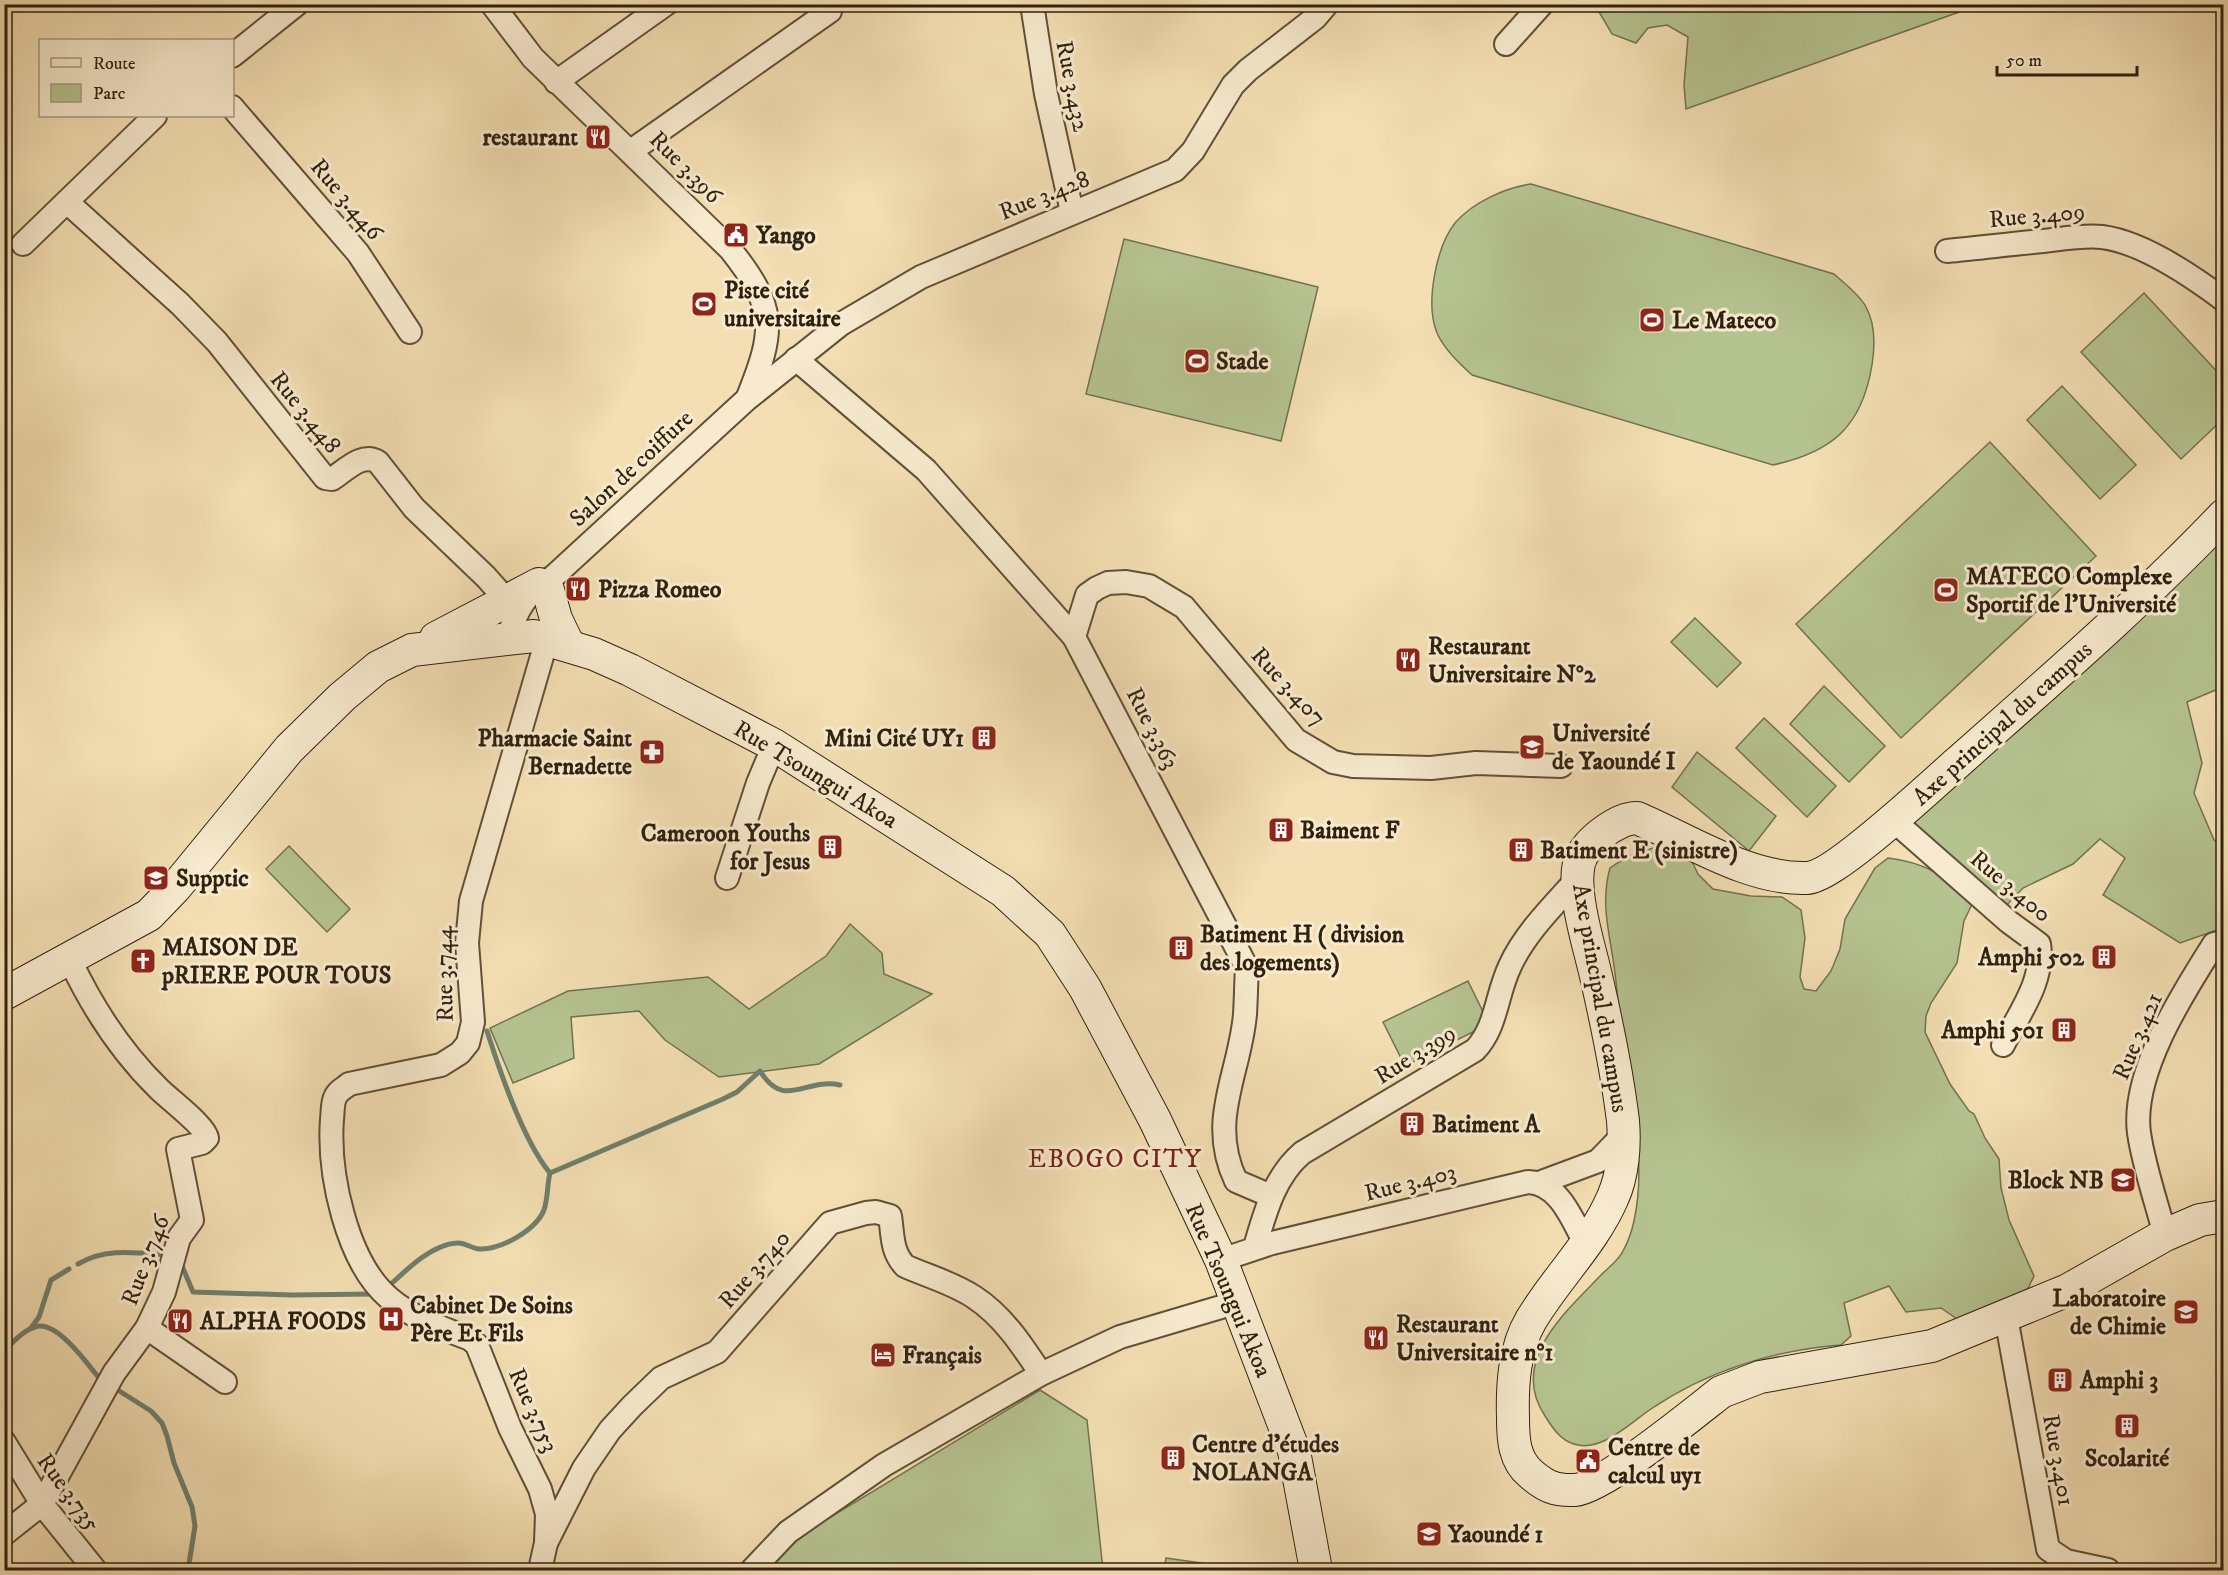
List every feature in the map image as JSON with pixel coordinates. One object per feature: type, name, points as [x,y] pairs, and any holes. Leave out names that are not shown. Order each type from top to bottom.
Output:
[{"type":"street","points":[[234,54],[297,4]]},
{"type":"street","name":"Rue 3.396","points":[[492,4],[510,32],[556,82],[631,151],[730,249],[753,278],[765,308],[768,339],[747,399]]},
{"type":"street","points":[[556,82],[666,4]]},
{"type":"street","name":"Rue 3.432","points":[[1032,4],[1046,94],[1072,212]]},
{"type":"street","name":"Rue 3.428","points":[[747,399],[841,324],[921,277],[1175,170],[1193,151],[1233,85],[1248,70],[1315,18],[1327,4]]},
{"type":"street","points":[[1506,44],[1542,4]]},
{"type":"street","points":[[631,151],[830,11]]},
{"type":"street","name":"Rue 3.446","points":[[234,109],[358,253],[410,332]]},
{"type":"street","points":[[23,244],[154,117]]},
{"type":"street","name":"Rue 3.448","points":[[67,202],[180,304],[217,342],[325,478],[332,479],[362,458],[372,458],[378,462],[414,508],[486,577],[508,602]]},
{"type":"street","name":"Rue 3.409","points":[[1947,251],[2070,237],[2102,237],[2119,241],[2158,259],[2202,283],[2223,300]]},
{"type":"street","name":"Rue 3.363","points":[[796,359],[926,470],[1074,637],[1246,968],[1245,1015],[1227,1101],[1223,1144],[1226,1160],[1236,1181],[1271,1196]]},
{"type":"street","name":"Salon de coiffure","points":[[540,640],[520,605],[546,584],[747,399]]},
{"type":"street","name":"Axe principal du campus","points":[[2223,515],[2102,635],[1893,820],[1847,857],[1809,878],[1771,875],[1747,868],[1644,821],[1626,818],[1605,830],[1587,851],[1580,861],[1578,878],[1582,914],[1617,1070],[1624,1134],[1620,1176],[1614,1195],[1585,1243],[1530,1322],[1518,1353],[1512,1386],[1513,1444],[1525,1469],[1546,1487],[1576,1490],[1597,1482],[1721,1392],[1738,1383],[1835,1362],[1932,1346],[2068,1290],[2164,1235],[2200,1220],[2223,1216]]},
{"type":"street","name":"Rue 3.407","points":[[1074,637],[1087,595],[1097,588],[1108,583],[1126,582],[1149,586],[1184,608],[1296,740],[1333,762],[1353,766],[1431,768],[1476,763],[1561,766]]},
{"type":"street","points":[[412,650],[546,584],[556,618],[540,640]]},
{"type":"street","name":"Rue Tsoungui Akoa","points":[[5,994],[149,915],[176,888],[289,749],[342,697],[378,667],[412,650],[540,640],[630,669],[774,745],[1003,891],[1050,934],[1085,988],[1155,1120],[1221,1260],[1294,1451],[1316,1570]]},
{"type":"street","name":"Rue 3.744","points":[[383,1292],[359,1257],[341,1208],[333,1167],[331,1133],[333,1104],[338,1093],[349,1084],[441,1065],[460,1053],[468,1043],[473,1022],[467,943],[471,901],[540,640]]},
{"type":"street","points":[[727,878],[774,745]]},
{"type":"street","name":"Rue 3.400","points":[[1893,820],[2009,922],[2039,944],[2041,957],[2039,973],[2003,1045]]},
{"type":"street","name":"Rue 3.399","points":[[1255,1247],[1271,1196],[1289,1163],[1474,1050],[1485,1040],[1509,966],[1519,949],[1578,878]]},
{"type":"street","name":"Rue 3.421","points":[[2164,1235],[2139,1132],[2139,1095],[2160,1042],[2188,986],[2214,944],[2223,942]]},
{"type":"street","name":"Rue 3.746","points":[[4,1534],[42,1504],[114,1373],[147,1328],[164,1292],[179,1238],[192,1220],[178,1149],[206,1141],[206,1132],[132,1063],[99,1018],[70,960]]},
{"type":"street","name":"Rue 3.403","points":[[1221,1260],[1255,1247],[1509,1185],[1539,1183],[1598,1161],[1624,1134]]},
{"type":"street","points":[[1539,1183],[1562,1202],[1585,1243]]},
{"type":"street","name":"Rue 3.740","points":[[540,1570],[546,1543],[595,1450],[632,1406],[661,1378],[717,1352],[830,1224],[857,1214],[876,1212],[890,1216],[894,1248],[897,1257],[905,1266],[972,1296],[995,1312],[1022,1345],[1041,1374]]},
{"type":"street","name":"Rue 3.753","points":[[383,1292],[433,1325],[470,1339],[477,1345],[510,1428],[540,1489],[547,1514],[546,1543]]},
{"type":"street","points":[[752,1570],[788,1532],[884,1465],[1041,1374],[1120,1337],[1238,1302]]},
{"type":"street","name":"Rue 3.401","points":[[2006,1317],[2048,1549],[2066,1561],[2108,1570]]},
{"type":"street","points":[[147,1328],[225,1382]]},
{"type":"street","name":"Rue 3.735","points":[[4,1442],[42,1504],[94,1570]]},
{"type":"green space","points":[[1595,5],[1979,5],[1686,109],[1684,85],[1688,37],[1667,25],[1648,28],[1636,43],[1612,34]]},
{"type":"green space","name":"Le Mateco","points":[[1531,184],[1834,274],[1852,289],[1863,303],[1873,328],[1873,358],[1867,386],[1861,405],[1852,420],[1828,444],[1794,459],[1773,465],[1472,375],[1457,361],[1440,339],[1434,321],[1432,292],[1442,246],[1455,223],[1480,202],[1511,189]]},
{"type":"green space","name":"Stade","points":[[1124,239],[1318,287],[1281,441],[1086,394]]},
{"type":"green space","points":[[2144,293],[2223,378],[2223,419],[2181,459],[2081,352]]},
{"type":"green space","points":[[2062,386],[2136,465],[2100,499],[2027,420]]},
{"type":"green space","name":"MATECO Complexe Sportif de l'Université","points":[[1990,442],[2096,556],[1901,738],[1796,624]]},
{"type":"green space","points":[[2223,515],[2223,687],[2187,702],[2202,763],[2194,793],[2214,840],[2223,846],[2223,928],[2180,943],[2103,895],[2125,858],[2100,839],[2073,864],[2023,888],[1999,913],[1893,820]]},
{"type":"green space","points":[[1695,618],[1741,663],[1717,687],[1671,642]]},
{"type":"green space","points":[[1824,686],[1885,746],[1849,782],[1790,724]]},
{"type":"green space","points":[[1764,718],[1836,786],[1807,817],[1736,748]]},
{"type":"green space","points":[[1697,752],[1776,816],[1749,851],[1672,787]]},
{"type":"green space","points":[[289,846],[350,909],[327,932],[266,869]]},
{"type":"green space","points":[[1673,846],[1689,855],[1698,874],[1713,889],[1751,896],[1782,897],[1801,910],[1805,938],[1800,977],[1804,989],[1816,991],[1831,971],[1840,949],[1845,919],[1875,868],[1888,858],[1913,863],[1935,872],[1955,884],[1974,900],[1964,921],[1957,963],[1931,1003],[1926,1016],[1925,1032],[1950,1084],[1969,1111],[1974,1114],[1985,1138],[1999,1159],[2001,1188],[2009,1220],[2034,1276],[2026,1292],[1960,1321],[1941,1308],[1906,1312],[1889,1286],[1844,1303],[1851,1336],[1841,1345],[1766,1357],[1718,1373],[1672,1396],[1605,1441],[1584,1446],[1574,1444],[1557,1433],[1545,1416],[1535,1395],[1533,1375],[1537,1356],[1546,1338],[1573,1304],[1619,1258],[1627,1244],[1633,1225],[1638,1199],[1638,1156],[1623,1051],[1615,971],[1607,925],[1607,880],[1610,868],[1632,855],[1647,849]]},
{"type":"green space","points":[[850,924],[882,953],[884,974],[932,994],[819,1064],[719,1077],[665,1040],[639,1011],[571,1017],[574,1058],[513,1083],[490,1028],[568,991],[708,977],[749,1009],[826,956]]},
{"type":"green space","points":[[1468,981],[1489,1024],[1405,1066],[1383,1022]]},
{"type":"green space","points":[[1040,1390],[1087,1420],[1103,1570],[758,1570],[773,1552]]},
{"type":"green space","points":[[1166,1558],[1251,1570],[1164,1570]]},
{"type":"waterway","points":[[487,1031],[522,1125],[550,1173]]},
{"type":"waterway","points":[[550,1173],[723,1099],[737,1092],[760,1071],[769,1083],[778,1089],[787,1091],[816,1085],[840,1085]]},
{"type":"waterway","points":[[388,1287],[420,1259],[438,1248],[460,1243],[476,1249],[488,1248],[507,1242],[526,1231],[534,1225],[544,1210],[550,1173]]},
{"type":"waterway","points":[[78,1264],[111,1253],[170,1255]]},
{"type":"waterway","points":[[180,1261],[193,1292],[292,1295],[375,1294]]},
{"type":"waterway","points":[[31,1328],[39,1317],[51,1280],[69,1269]]},
{"type":"waterway","points":[[4,1351],[29,1329],[39,1326],[47,1327],[64,1338],[99,1378]]},
{"type":"waterway","points":[[113,1387],[151,1411],[162,1423],[174,1463],[192,1507],[195,1526],[188,1570]]},
{"type":"place","name":"restaurant","points":[[598,137]]},
{"type":"place","name":"Yango","points":[[736,235]]},
{"type":"place","name":"Piste cité universitaire","points":[[704,304]]},
{"type":"place","name":"Le Mateco","points":[[1652,320]]},
{"type":"place","name":"Stade","points":[[1197,361]]},
{"type":"place","name":"Pizza Romeo","points":[[578,589]]},
{"type":"place","name":"MATECO Complexe Sportif de l'Université","points":[[1946,590]]},
{"type":"place","name":"Restaurant Universitaire N°2","points":[[1408,660]]},
{"type":"place","name":"Mini Cité UY1","points":[[984,738]]},
{"type":"place","name":"Université de Yaoundé I","points":[[1532,747]]},
{"type":"place","name":"Pharmacie Saint Bernadette","points":[[652,752]]},
{"type":"place","name":"Baiment F","points":[[1281,830]]},
{"type":"place","name":"Cameroon Youths for Jesus","points":[[830,847]]},
{"type":"place","name":"Batiment E (sinistre)","points":[[1521,850]]},
{"type":"place","name":"Supptic","points":[[156,878]]},
{"type":"place","name":"Batiment H ( division des logements)","points":[[1181,948]]},
{"type":"place","name":"Amphi 502","points":[[2104,957]]},
{"type":"place","name":"MAISON DE pRIERE POUR TOUS","points":[[143,961]]},
{"type":"place","name":"Amphi 501","points":[[2064,1030]]},
{"type":"place","name":"Batiment A","points":[[1412,1124]]},
{"type":"place","name":"Block NB","points":[[2123,1180]]},
{"type":"place","name":"Laboratoire de Chimie","points":[[2186,1312]]},
{"type":"place","name":"Cabinet De Soins Père Et Fils","points":[[391,1319]]},
{"type":"place","name":"ALPHA FOODS","points":[[180,1321]]},
{"type":"place","name":"Restaurant Universitaire n°1","points":[[1376,1338]]},
{"type":"place","name":"Français","points":[[883,1355]]},
{"type":"place","name":"Amphi 3","points":[[2060,1380]]},
{"type":"place","name":"Scolarité","points":[[2127,1426]]},
{"type":"place","name":"Centre d'études NOLANGA","points":[[1173,1458]]},
{"type":"place","name":"Centre de calcul uy1","points":[[1588,1461]]},
{"type":"place","name":"Yaoundé 1","points":[[1429,1534]]},
{"type":"district","name":"EBOGO CITY","points":[[1115,1158]]}]
